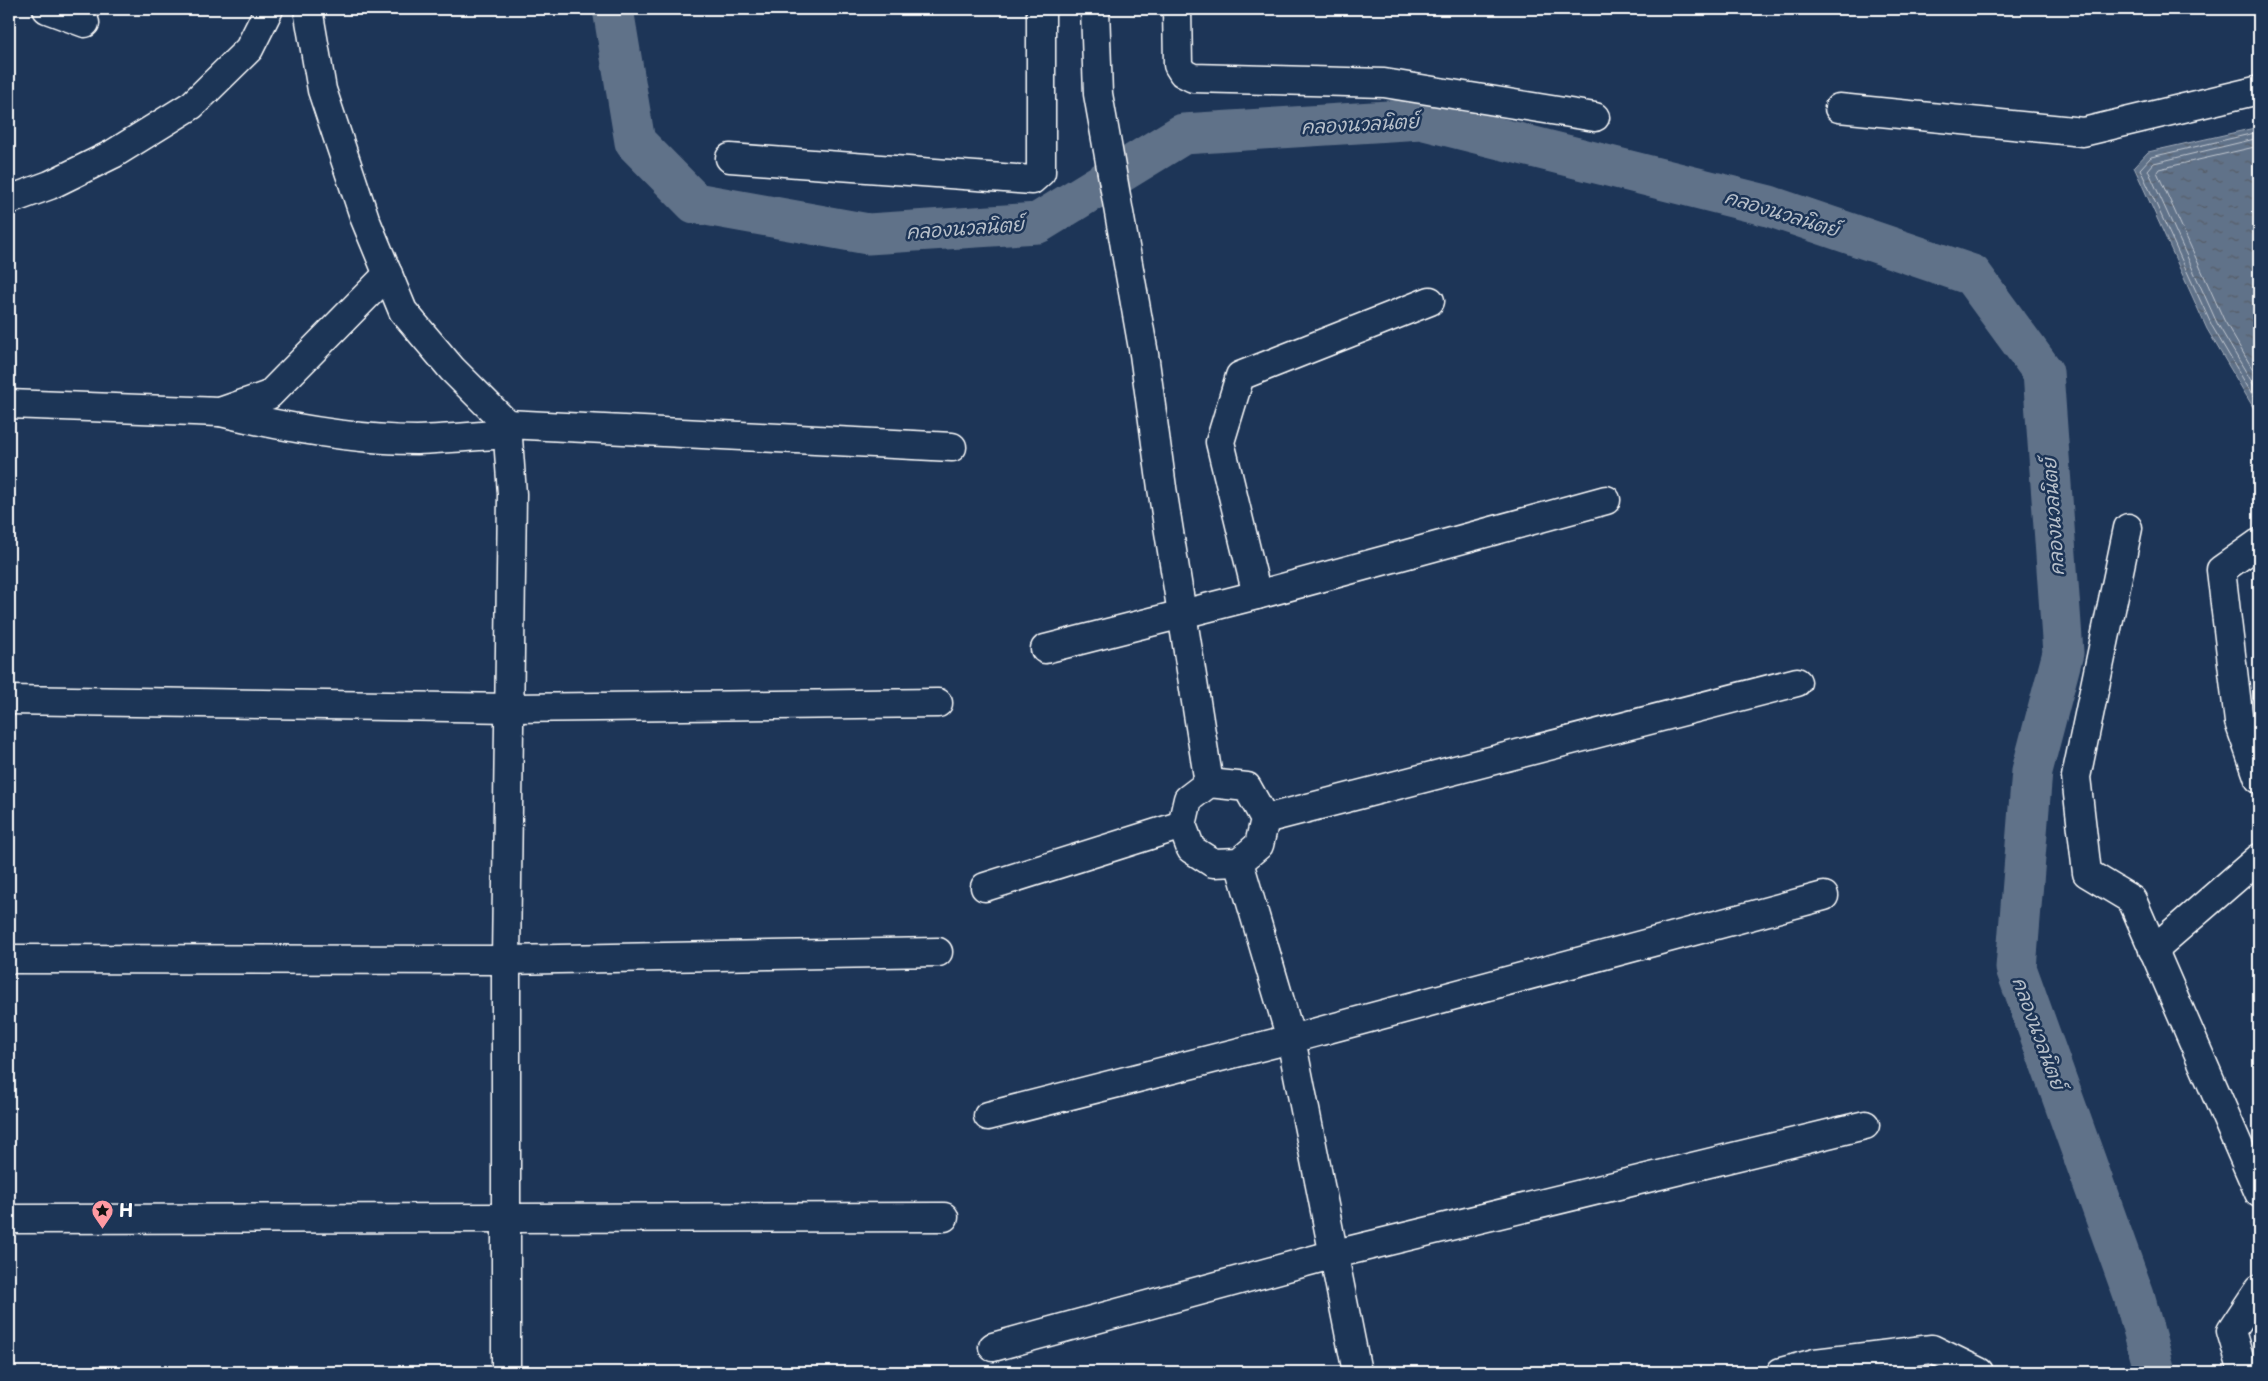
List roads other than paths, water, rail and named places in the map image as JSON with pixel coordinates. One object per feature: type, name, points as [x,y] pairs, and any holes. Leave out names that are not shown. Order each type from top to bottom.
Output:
[{"type":"street","points":[[47,9],[86,23]]},
{"type":"street","points":[[9,200],[50,185],[113,154],[192,105],[249,49],[269,9]]},
{"type":"street","points":[[308,9],[322,90],[365,219],[403,311],[452,369],[508,429],[512,494],[511,708],[506,960],[506,1372]]},
{"type":"street","points":[[730,158],[1032,180],[1041,172],[1041,9]]},
{"type":"street","points":[[1094,9],[1098,94],[1144,354],[1162,488],[1210,783]]},
{"type":"street","points":[[1176,9],[1178,64],[1183,74],[1193,78],[1384,83],[1595,117]]},
{"type":"street","points":[[1840,108],[2082,132],[2259,90]]},
{"type":"street","points":[[220,412],[269,394],[388,274]]},
{"type":"street","points":[[1257,595],[1220,442],[1240,376],[1430,300]]},
{"type":"street","points":[[9,404],[220,412],[278,426],[416,440],[508,429],[952,447]]},
{"type":"street","points":[[1045,649],[1257,595],[1606,500]]},
{"type":"street","points":[[2128,528],[2076,777],[2087,872],[2132,900],[2259,1193]]},
{"type":"street","points":[[2259,543],[2221,570],[2239,722],[2259,779]]},
{"type":"street","points":[[1266,819],[1797,682]]},
{"type":"street","points":[[9,700],[511,708],[938,703]]},
{"type":"street","points":[[1210,783],[1246,787],[1266,819],[1259,845],[1239,862],[1213,863],[1191,849],[1182,825],[1188,799],[1210,783]]},
{"type":"street","points":[[985,887],[1182,825]]},
{"type":"street","points":[[2153,950],[2259,858]]},
{"type":"street","points":[[1239,862],[1291,1039],[1357,1372]]},
{"type":"street","points":[[988,1116],[1291,1039],[1824,896]]},
{"type":"street","points":[[9,959],[506,960],[938,952]]},
{"type":"street","points":[[993,1347],[1335,1254],[1865,1125]]},
{"type":"street","points":[[9,1219],[944,1217]]},
{"type":"street","points":[[2243,1372],[2231,1331],[2259,1289]]},
{"type":"street","points":[[1781,1372],[1815,1363],[1932,1349],[1979,1372]]},
{"type":"water","points":[[2259,127],[2259,410],[2256,412],[2207,329],[2134,167],[2148,152]]},
{"type":"waterway","name":"คลองนวลนิตย์","points":[[613,9],[635,142],[695,203],[868,234],[1038,223],[1183,134],[1421,119],[1769,206],[1972,275],[2043,372],[2063,653],[2032,771],[2016,968],[2134,1296],[2155,1372]]},
{"type":"place","name":"H","points":[[103,1230]]}]
